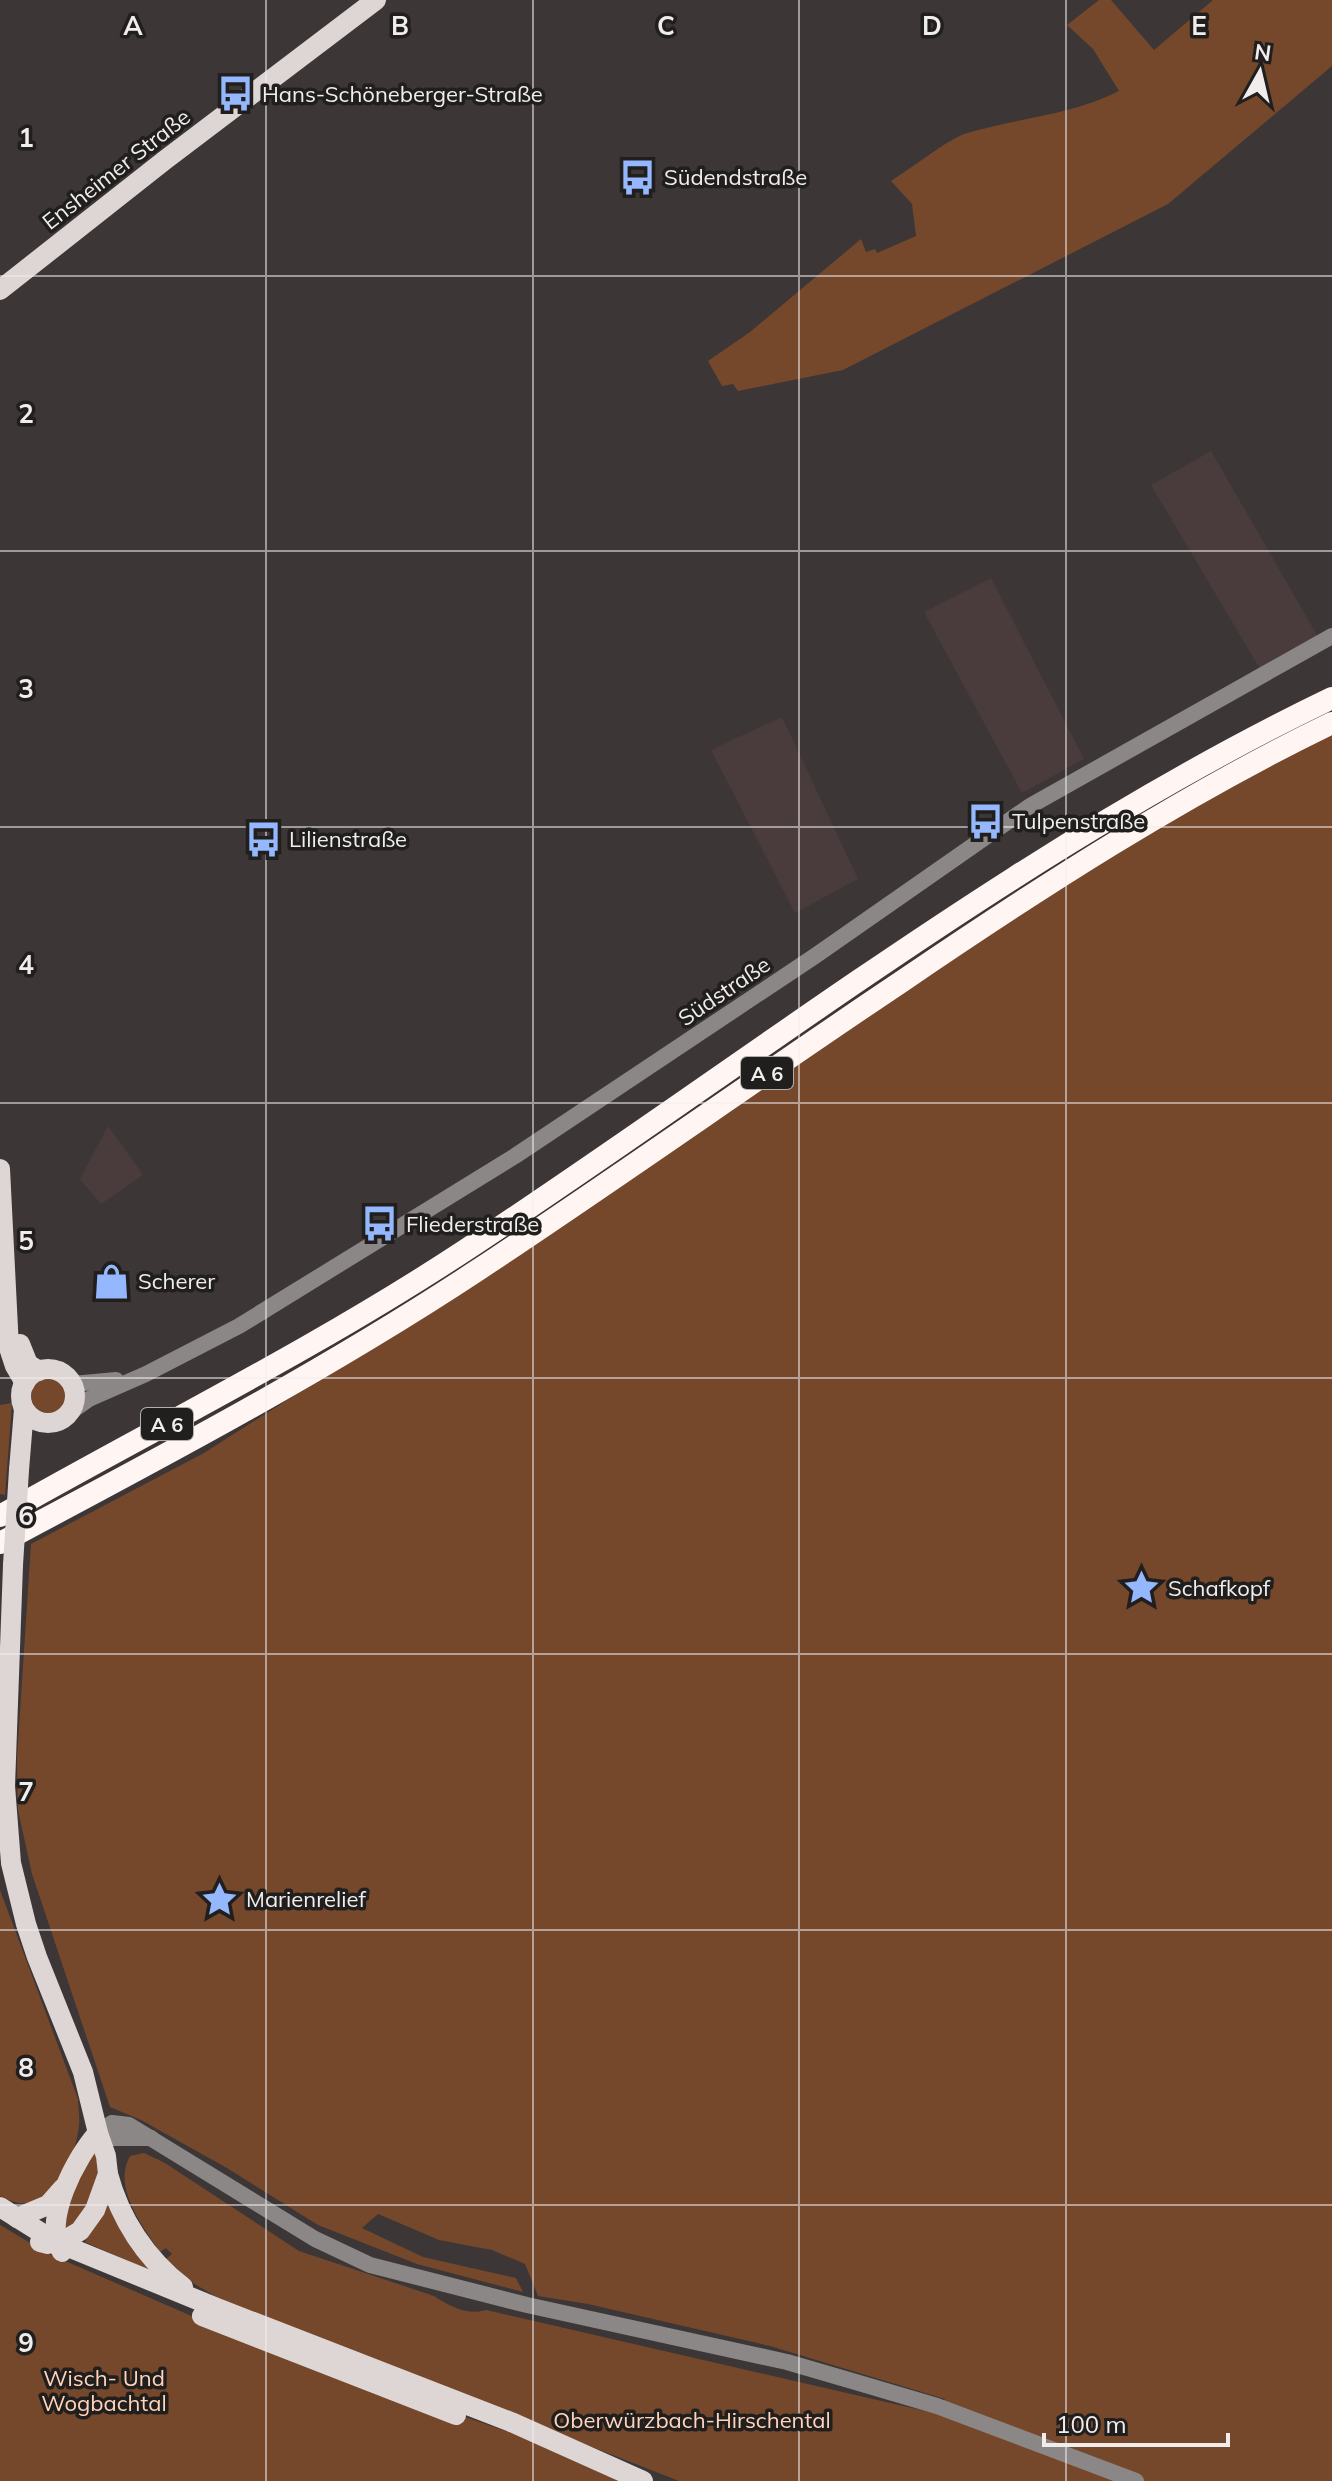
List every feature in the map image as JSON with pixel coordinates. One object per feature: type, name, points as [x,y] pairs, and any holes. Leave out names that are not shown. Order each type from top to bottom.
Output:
[{"type":"highway","name":"A 6","points":[[0,1516],[365,1313],[462,1253],[999,887],[1227,751],[1332,698]]},
{"type":"highway","name":"A 6","points":[[0,1543],[281,1390],[378,1333],[477,1271],[1014,906],[1146,824],[1273,752],[1332,723]]},
{"type":"highway","points":[[0,1507],[64,1480]]},
{"type":"main road","name":"Ensheimer Straße","points":[[0,290],[376,0]]},
{"type":"main road","points":[[0,1169],[9,1348],[15,1366],[32,1377]]},
{"type":"main road","points":[[30,1415],[43,1423],[60,1421],[72,1411],[76,1393],[73,1384],[62,1373],[47,1369],[32,1377],[21,1391],[30,1415],[19,1460],[13,1565],[5,1786],[11,1863],[26,1924],[83,2072],[112,2189],[134,2233],[153,2261],[187,2289],[217,2308]]},
{"type":"main road","points":[[6,2214],[48,2205],[65,2185],[88,2143],[98,2133]]},
{"type":"main road","points":[[48,2242],[80,2231],[101,2197],[108,2174]]},
{"type":"main road","points":[[48,2242],[65,2185]]},
{"type":"main road","points":[[6,2214],[60,2249],[71,2260],[253,2338],[509,2436],[642,2481]]},
{"type":"main road","points":[[48,2242],[511,2422],[642,2481]]},
{"type":"street","name":"Südstraße","points":[[72,1411],[89,1399],[239,1326],[515,1156],[815,956],[1030,806],[1332,636]]},
{"type":"street","name":"Südstraße","points":[[73,1384],[137,1378]]},
{"type":"street","points":[[98,2133],[112,2138],[153,2138],[315,2239],[370,2265],[527,2305],[787,2362],[844,2378],[937,2406],[1136,2481]]},
{"type":"shaded area","points":[[1211,451],[1321,642],[1263,674],[1151,485]]},
{"type":"shaded area","points":[[991,578],[1084,759],[1022,793],[924,612]]},
{"type":"shaded area","points":[[782,717],[858,879],[795,913],[711,750]]},
{"type":"shaded area","points":[[108,1126],[143,1175],[101,1204],[80,1179]]},
{"type":"green space","points":[[1099,0],[1111,0],[1154,50],[1213,0],[1332,0],[1332,66],[1168,204],[843,370],[738,391],[733,384],[722,386],[708,361],[750,332],[861,239],[866,252],[875,249],[877,253],[916,236],[912,204],[891,181],[964,134],[1081,106],[1119,91],[1093,49],[1067,25]]},
{"type":"green space","name":"Oberwürzbach-Hirschental","points":[[1332,732],[1332,2481],[679,2481],[228,2304],[193,2283],[166,2259],[172,2254],[166,2248],[160,2252],[132,2206],[125,2181],[125,2168],[130,2156],[144,2153],[165,2163],[299,2251],[434,2296],[459,2309],[472,2312],[486,2310],[934,2413],[945,2399],[770,2346],[588,2304],[538,2296],[525,2264],[492,2250],[439,2240],[378,2214],[362,2228],[423,2257],[516,2278],[523,2292],[417,2264],[318,2225],[227,2168],[141,2120],[110,2107],[32,1874],[18,1810],[17,1758],[31,1544],[204,1453],[499,1265],[919,976],[1216,791]]},
{"type":"green space","points":[[49,1377],[62,1382],[67,1395],[62,1408],[49,1413],[36,1408],[31,1395],[36,1382]]},
{"type":"green space","points":[[12,1403],[5,1495],[0,1494],[0,1405]]},
{"type":"green space","points":[[0,1890],[78,2099],[78,2135],[65,2171],[50,2192],[31,2203],[15,2202],[0,2196]]},
{"type":"green space","points":[[97,2148],[98,2174],[94,2195],[83,2213],[65,2232],[74,2187]]},
{"type":"green space","points":[[108,2194],[151,2271],[85,2242]]},
{"type":"green space","name":"Wisch- Und Wogbachtal","points":[[0,2225],[49,2254],[263,2347],[650,2481],[0,2481]]},
{"type":"place","name":"Hans-Schöneberger-Straße","points":[[236,94]]},
{"type":"place","name":"Südendstraße","points":[[638,177]]},
{"type":"place","name":"Tulpenstraße","points":[[986,821]]},
{"type":"place","name":"Lilienstraße","points":[[263,839]]},
{"type":"place","name":"Fliederstraße","points":[[380,1224]]},
{"type":"place","name":"Scherer","points":[[112,1281]]},
{"type":"place","name":"Schafkopf","points":[[1142,1588]]},
{"type":"place","name":"Marienrelief","points":[[220,1899]]}]
